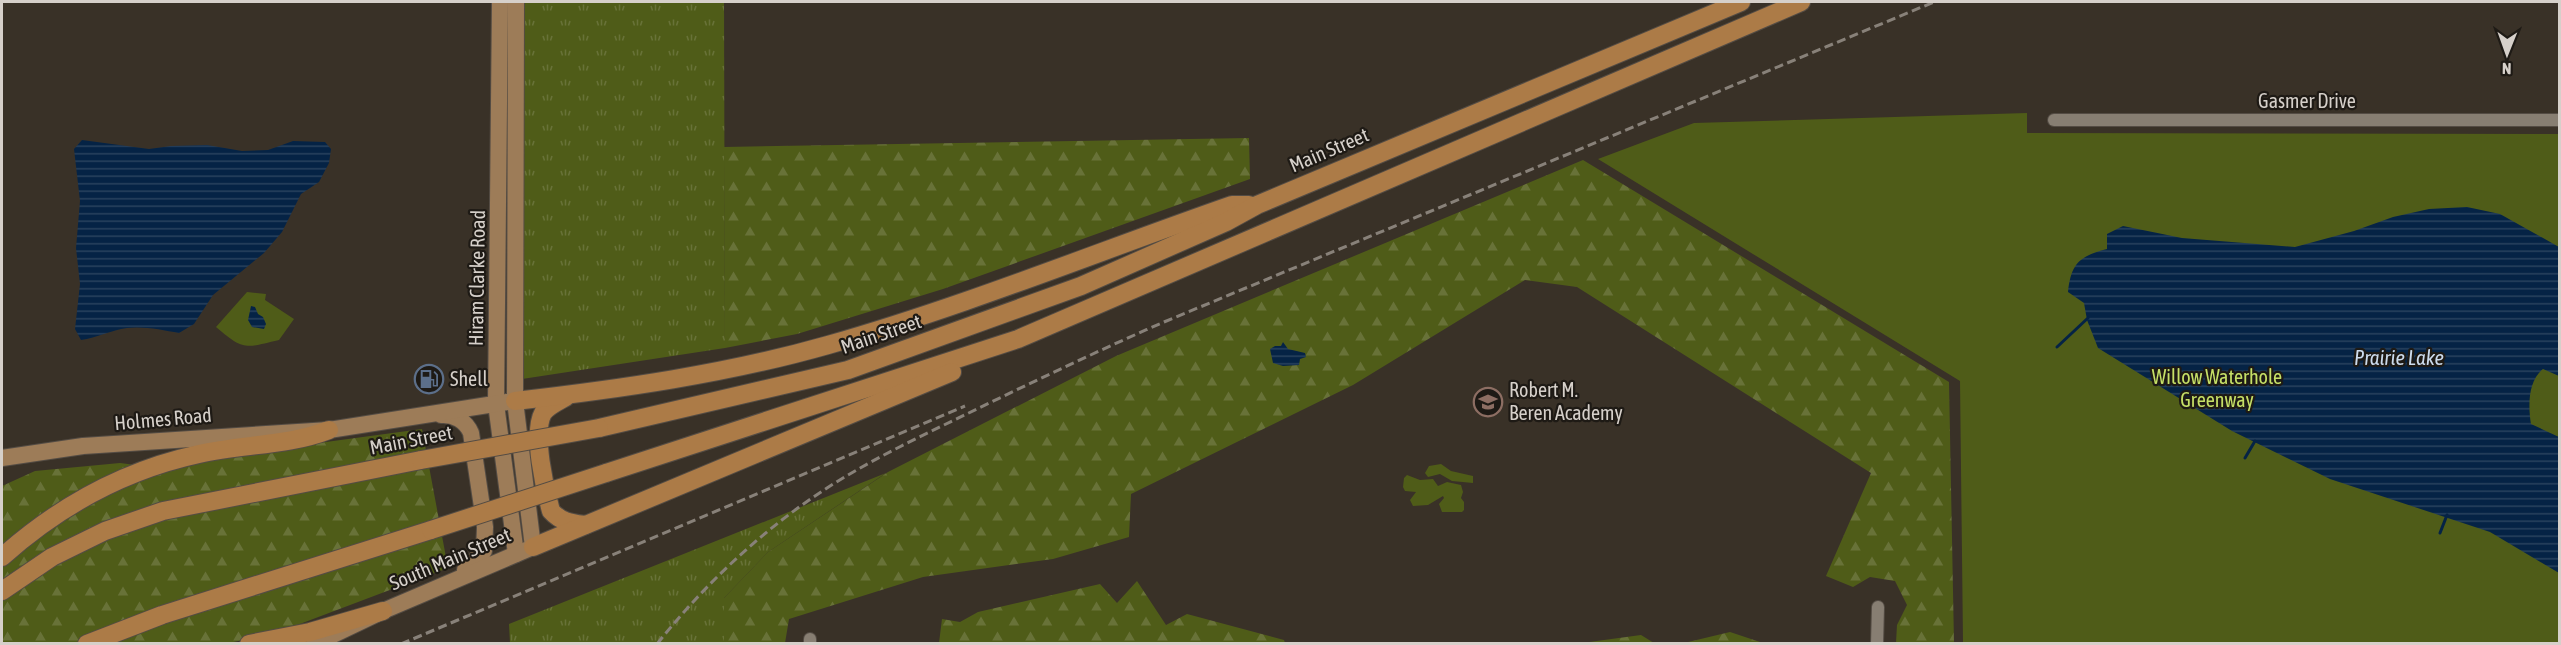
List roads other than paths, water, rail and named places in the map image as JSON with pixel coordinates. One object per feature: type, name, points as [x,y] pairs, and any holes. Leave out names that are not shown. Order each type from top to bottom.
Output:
[{"type":"highway","name":"Main Street","points":[[2,591],[52,557],[105,531],[163,511],[421,460],[599,428],[848,370],[1082,286],[1226,222],[1257,205],[1741,2]]},
{"type":"highway","points":[[87,644],[162,615],[1007,343],[1801,2]]},
{"type":"highway","points":[[515,401],[676,378],[826,346],[915,319],[1232,206],[1257,205]]},
{"type":"highway","points":[[533,547],[975,363],[1045,328]]},
{"type":"highway","points":[[570,394],[544,412],[540,424],[539,442],[551,511],[558,519],[585,525]]},
{"type":"highway","points":[[2,557],[31,531],[65,508],[106,486],[148,469],[198,454],[249,445],[299,440],[329,429]]},
{"type":"highway","points":[[249,644],[310,632],[383,611]]},
{"type":"main road","name":"Hiram Clarke Road","points":[[500,2],[508,78],[516,236],[515,401],[533,547]]},
{"type":"main road","name":"Hiram Clarke Road","points":[[516,2],[508,78],[498,236],[496,404],[516,554]]},
{"type":"main road","points":[[498,236],[516,236]]},
{"type":"main road","points":[[329,429],[515,401]]},
{"type":"main road","points":[[425,415],[449,414],[465,423],[471,433],[486,544],[480,556],[453,580]]},
{"type":"main road","name":"Holmes Road","points":[[2,458],[83,446],[329,429]]},
{"type":"main road","name":"South Main Street","points":[[314,644],[383,611],[533,547]]},
{"type":"street","name":"Gasmer Drive","points":[[2054,120],[2559,120]]},
{"type":"street","points":[[1877,644],[1878,607]]},
{"type":"water","points":[[82,140],[149,149],[207,145],[242,151],[268,150],[293,141],[325,142],[331,149],[329,163],[319,182],[301,194],[282,232],[264,253],[213,295],[194,324],[179,333],[133,328],[81,340],[75,329],[80,284],[76,248],[80,201],[74,149]]},
{"type":"water","name":"Prairie Lake","points":[[2467,207],[2500,214],[2559,247],[2559,376],[2543,369],[2538,374],[2530,394],[2530,410],[2531,424],[2559,437],[2559,573],[2490,532],[2330,479],[2232,431],[2098,348],[2087,320],[2084,303],[2068,292],[2069,282],[2078,262],[2107,249],[2107,234],[2123,226],[2182,238],[2295,247],[2354,231],[2393,217],[2429,209]]},
{"type":"water","points":[[251,306],[255,307],[258,314],[263,317],[266,324],[264,329],[252,327],[248,320]]},
{"type":"water","points":[[1283,342],[1288,349],[1305,353],[1306,357],[1300,359],[1299,365],[1283,366],[1273,363],[1270,349],[1281,346]]},
{"type":"waterway","points":[[2057,347],[2088,318]]},
{"type":"waterway","points":[[2245,458],[2255,441]]},
{"type":"waterway","points":[[2440,533],[2447,515]]},
{"type":"railway","points":[[657,644],[715,579],[757,540],[827,488],[902,446],[1164,322],[1934,2]]},
{"type":"railway","points":[[401,644],[965,406]]},
{"type":"place","name":"Shell","points":[[429,379]]},
{"type":"place","name":"Robert M. Beren Academy","points":[[1488,402]]},
{"type":"park label","name":"Willow Waterhole Greenway","points":[[2217,388]]}]
